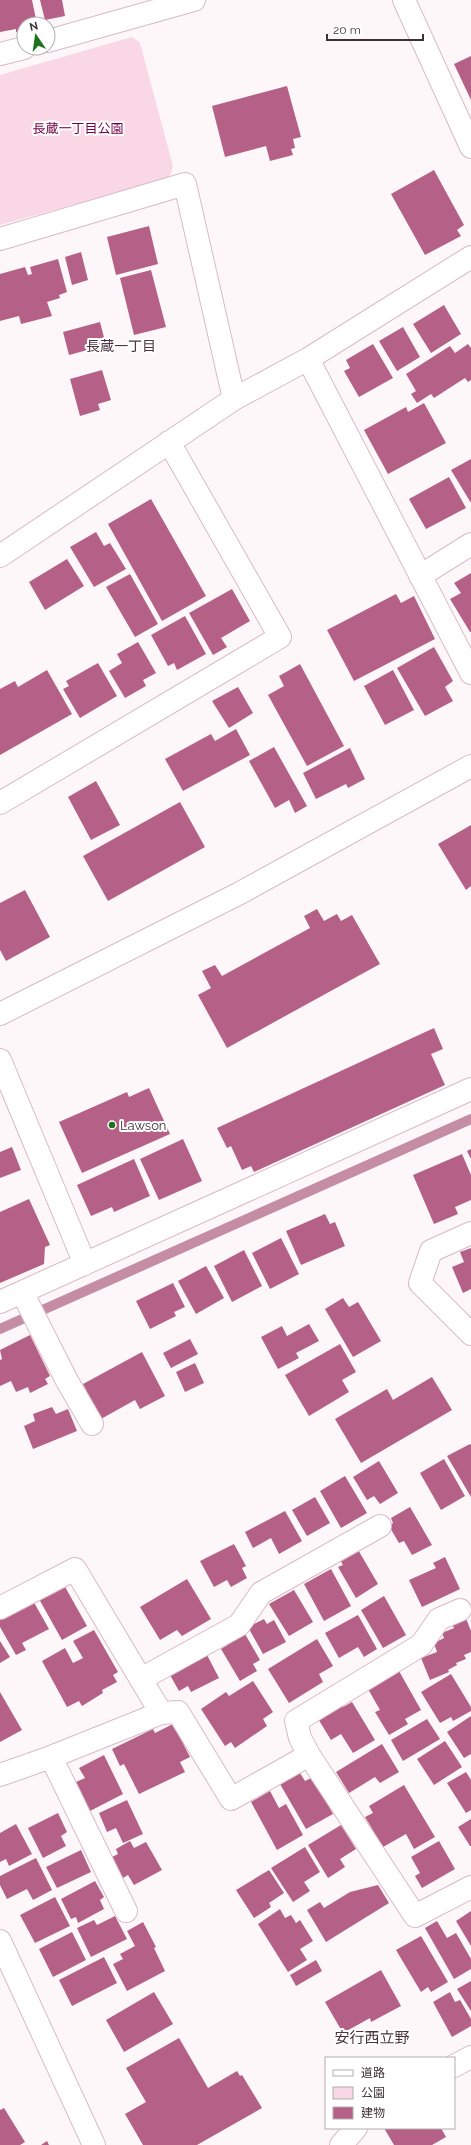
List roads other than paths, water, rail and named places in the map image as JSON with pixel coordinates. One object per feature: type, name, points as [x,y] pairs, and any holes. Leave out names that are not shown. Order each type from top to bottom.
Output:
[{"type":"street","points":[[56,39],[194,0]]},
{"type":"street","points":[[404,0],[471,147]]},
{"type":"street","points":[[0,54],[16,50]]},
{"type":"street","points":[[0,239],[186,184],[234,399]]},
{"type":"street","points":[[0,556],[234,399],[308,358],[471,257]]},
{"type":"street","points":[[308,358],[471,673]]},
{"type":"street","points":[[0,802],[280,637],[169,442]]},
{"type":"street","points":[[420,576],[471,544]]},
{"type":"street","points":[[0,1014],[240,894],[471,766]]},
{"type":"street","points":[[0,1060],[84,1264]]},
{"type":"street","points":[[0,1302],[471,1089]]},
{"type":"street","points":[[471,1233],[431,1251],[420,1283],[471,1334]]},
{"type":"street","points":[[22,1292],[66,1379],[92,1424]]},
{"type":"street","points":[[141,1679],[239,1625],[261,1593],[380,1526]]},
{"type":"street","points":[[0,1608],[75,1569],[161,1713]]},
{"type":"street","points":[[460,1610],[439,1619],[421,1645],[296,1721],[300,1738],[309,1755],[415,1916],[471,1887]]},
{"type":"street","points":[[0,1774],[51,1757],[161,1713],[178,1712],[231,1799],[309,1755]]},
{"type":"street","points":[[51,1757],[126,1910]]},
{"type":"street","points":[[0,1941],[94,2145]]},
{"type":"street","points":[[455,2065],[471,2057]]},
{"type":"street","points":[[341,2145],[355,2129]]},
{"type":"waterway","points":[[0,1329],[471,1119]]},
{"type":"place","name":"Lawson","points":[[112,1125]]},
{"type":"district","name":"長蔵一丁目","points":[[121,346]]},
{"type":"district","name":"安行西立野","points":[[372,2038]]},
{"type":"park label","name":"長蔵一丁目公園","points":[[78,128]]}]
